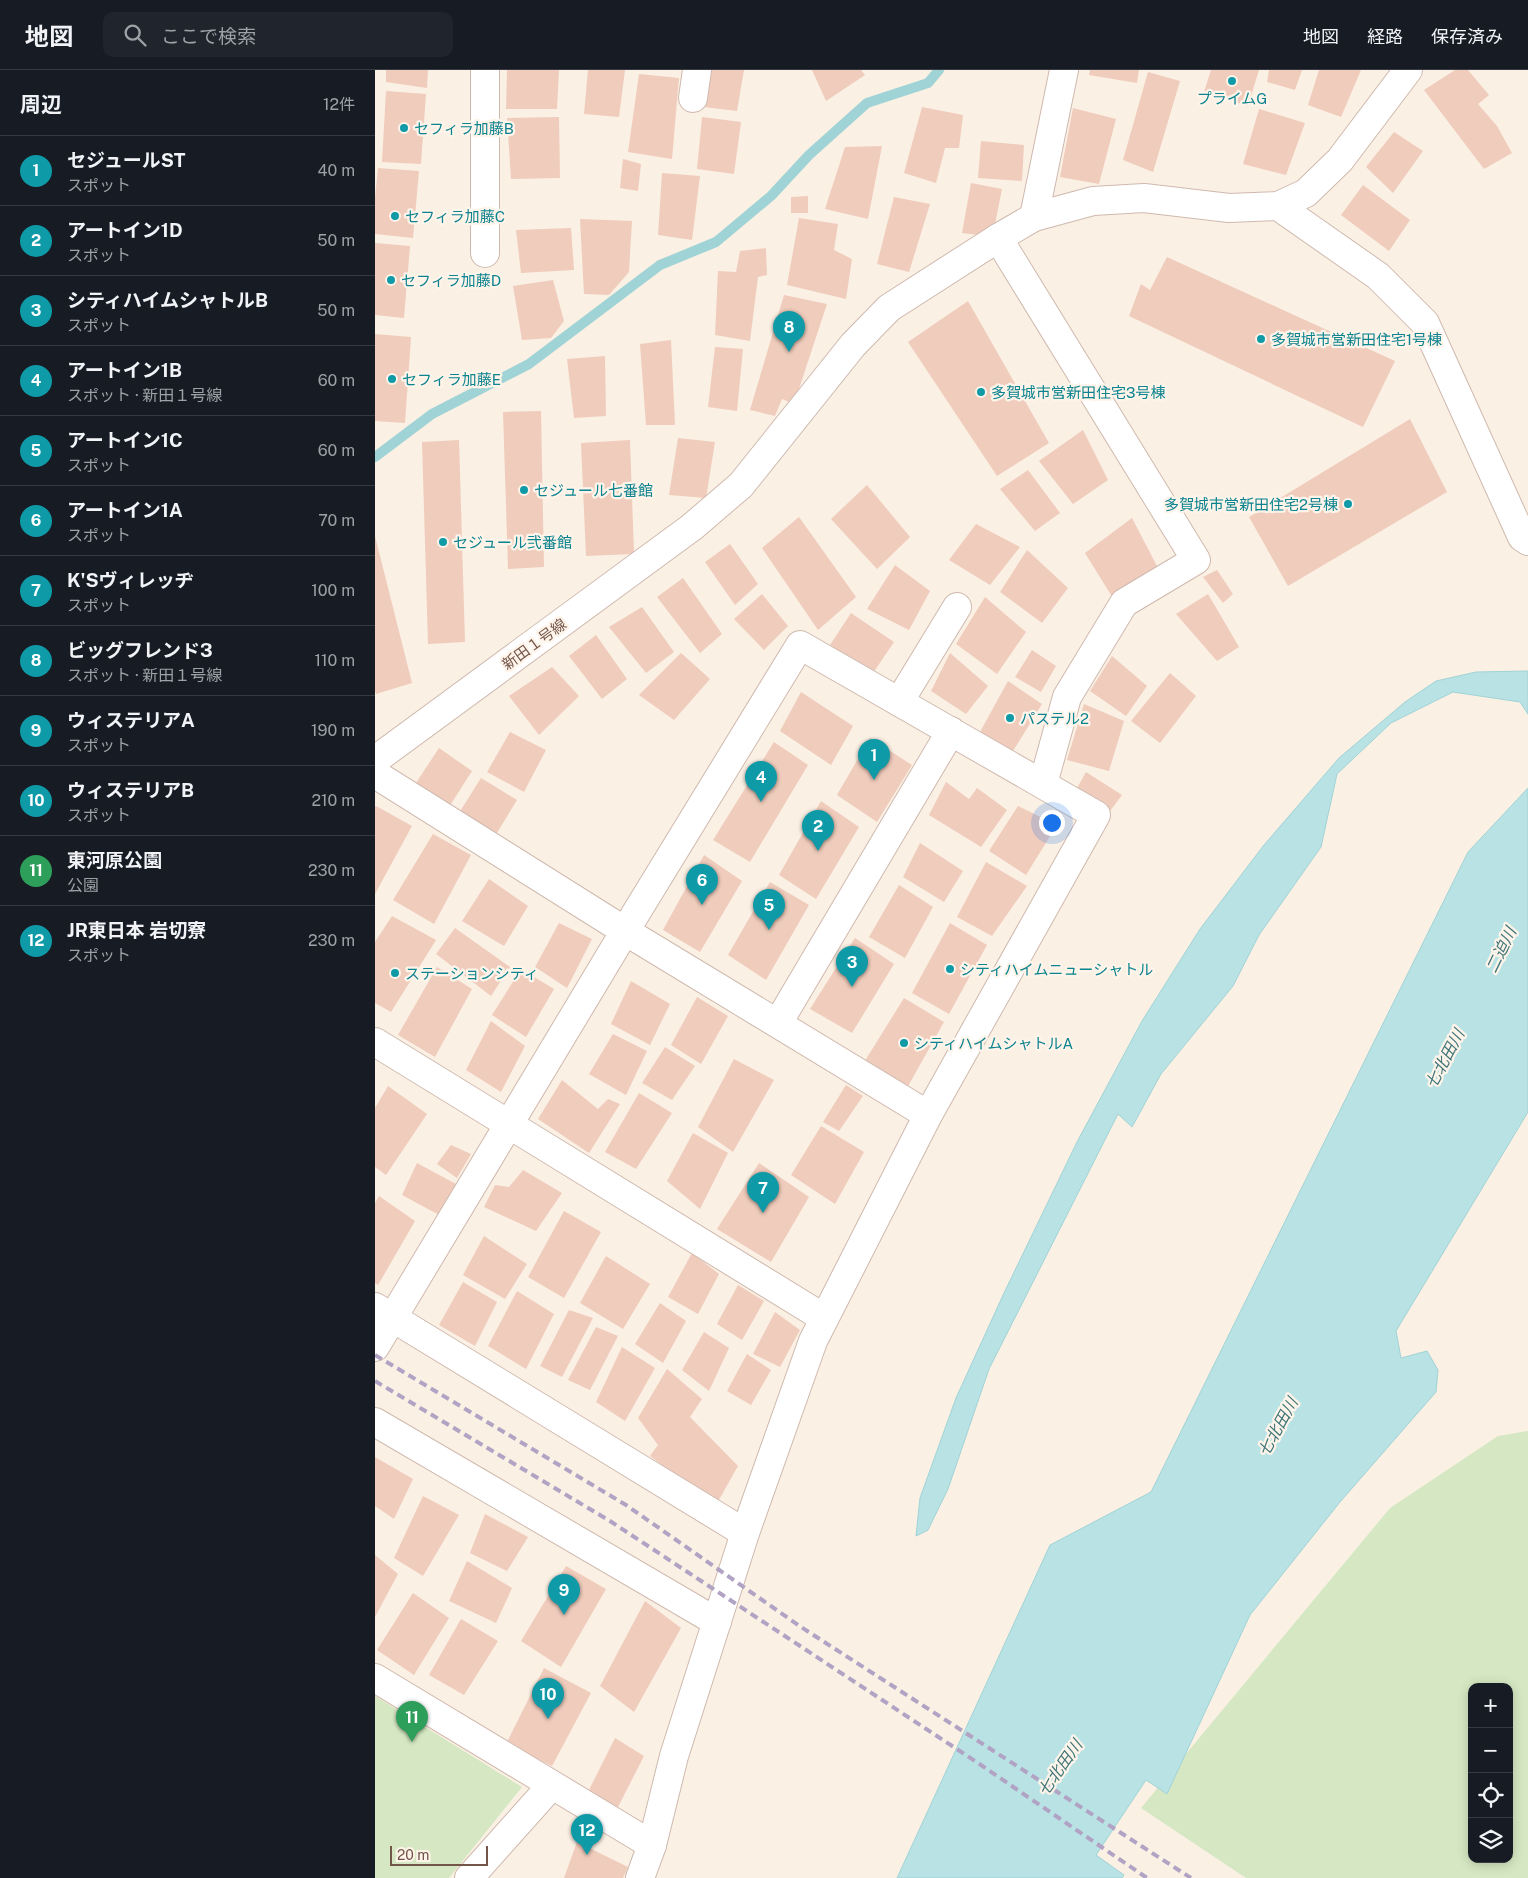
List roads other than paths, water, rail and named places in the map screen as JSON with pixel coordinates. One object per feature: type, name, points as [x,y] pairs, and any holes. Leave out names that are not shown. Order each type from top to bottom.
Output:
[{"type":"street","points":[[485,70],[485,253]]},
{"type":"street","points":[[693,98],[697,70]]},
{"type":"street","points":[[1034,216],[1064,70]]},
{"type":"street","points":[[1277,206],[1306,193],[1340,160],[1408,70]]},
{"type":"street","name":"新田１号線","points":[[375,760],[692,527],[741,485],[853,345],[889,308],[998,238],[1034,216],[1093,201],[1144,198],[1229,208],[1277,206]]},
{"type":"street","points":[[1277,206],[1378,276],[1425,323],[1522,537],[1528,542]]},
{"type":"street","points":[[998,238],[1196,560],[1124,604],[1067,697],[1043,784]]},
{"type":"street","points":[[899,702],[957,607]]},
{"type":"street","points":[[375,1347],[383,1312],[510,1123],[800,645],[1096,815],[928,1115],[813,1341],[745,1533],[674,1756],[652,1845],[640,1878]]},
{"type":"street","points":[[778,1023],[951,731]]},
{"type":"street","points":[[375,774],[625,931],[928,1115]]},
{"type":"street","points":[[375,1042],[510,1123],[824,1318]]},
{"type":"street","points":[[383,1312],[745,1533]]},
{"type":"street","points":[[375,1422],[717,1622]]},
{"type":"street","points":[[375,1678],[652,1845]]},
{"type":"street","points":[[469,1878],[552,1785]]},
{"type":"water","points":[[1528,671],[1528,714],[1520,702],[1453,692],[1391,723],[1337,774],[1321,847],[1259,935],[1233,986],[1161,1074],[1132,1127],[1118,1114],[989,1369],[948,1489],[928,1530],[916,1536],[920,1498],[956,1398],[1004,1293],[1077,1142],[1142,1021],[1200,929],[1264,845],[1339,758],[1405,702],[1436,681],[1476,672]]},
{"type":"water","points":[[1528,788],[1528,1112],[1396,1331],[1401,1358],[1427,1351],[1438,1370],[1436,1392],[1340,1502],[1250,1615],[1167,1794],[1146,1780],[1096,1855],[1124,1875],[1122,1878],[897,1878],[1050,1545],[1151,1492],[1468,852]]},
{"type":"waterway","points":[[375,457],[432,414],[529,364],[660,265],[716,242],[771,196],[809,155],[867,103],[928,83],[939,70]]},
{"type":"railway","points":[[375,1355],[626,1505],[801,1627],[1191,1878]]},
{"type":"railway","points":[[375,1381],[610,1521],[981,1765],[1147,1878]]},
{"type":"place","name":"プライムG","points":[[1232,81]]},
{"type":"place","name":"セフィラ加藤B","points":[[404,128]]},
{"type":"place","name":"セフィラ加藤C","points":[[395,216]]},
{"type":"place","name":"セフィラ加藤D","points":[[391,280]]},
{"type":"place","name":"多賀城市営新田住宅1号棟","points":[[1261,339]]},
{"type":"place","name":"ビッグフレンド3","points":[[789,352]]},
{"type":"place","name":"セフィラ加藤E","points":[[392,379]]},
{"type":"place","name":"多賀城市営新田住宅3号棟","points":[[981,392]]},
{"type":"place","name":"セジュール七番館","points":[[524,490]]},
{"type":"place","name":"多賀城市営新田住宅2号棟","points":[[1348,504]]},
{"type":"place","name":"セジュール弐番館","points":[[443,542]]},
{"type":"place","name":"パステル2","points":[[1010,718]]},
{"type":"place","name":"セジュールST","points":[[874,780]]},
{"type":"place","name":"アートイン1B","points":[[761,802]]},
{"type":"place","name":"アートイン1D","points":[[818,851]]},
{"type":"place","name":"アートイン1A","points":[[702,905]]},
{"type":"place","name":"アートイン1C","points":[[769,930]]},
{"type":"place","name":"シティハイムニューシャトル","points":[[950,969]]},
{"type":"place","name":"ステーションシティ","points":[[395,973]]},
{"type":"place","name":"シティハイムシャトルB","points":[[852,987]]},
{"type":"place","name":"シティハイムシャトルA","points":[[904,1043]]},
{"type":"place","name":"K'Sヴィレッヂ","points":[[763,1213]]},
{"type":"place","name":"ウィステリアA","points":[[564,1615]]},
{"type":"place","name":"ウィステリアB","points":[[548,1719]]},
{"type":"place","name":"東河原公園","points":[[412,1742]]},
{"type":"place","name":"JR東日本 岩切寮","points":[[587,1855]]},
{"type":"water label","name":"二迫川","points":[[1501,950]]},
{"type":"water label","name":"七北田川","points":[[1445,1059]]},
{"type":"water label","name":"七北田川","points":[[1278,1427]]},
{"type":"water label","name":"七北田川","points":[[1060,1768]]}]
